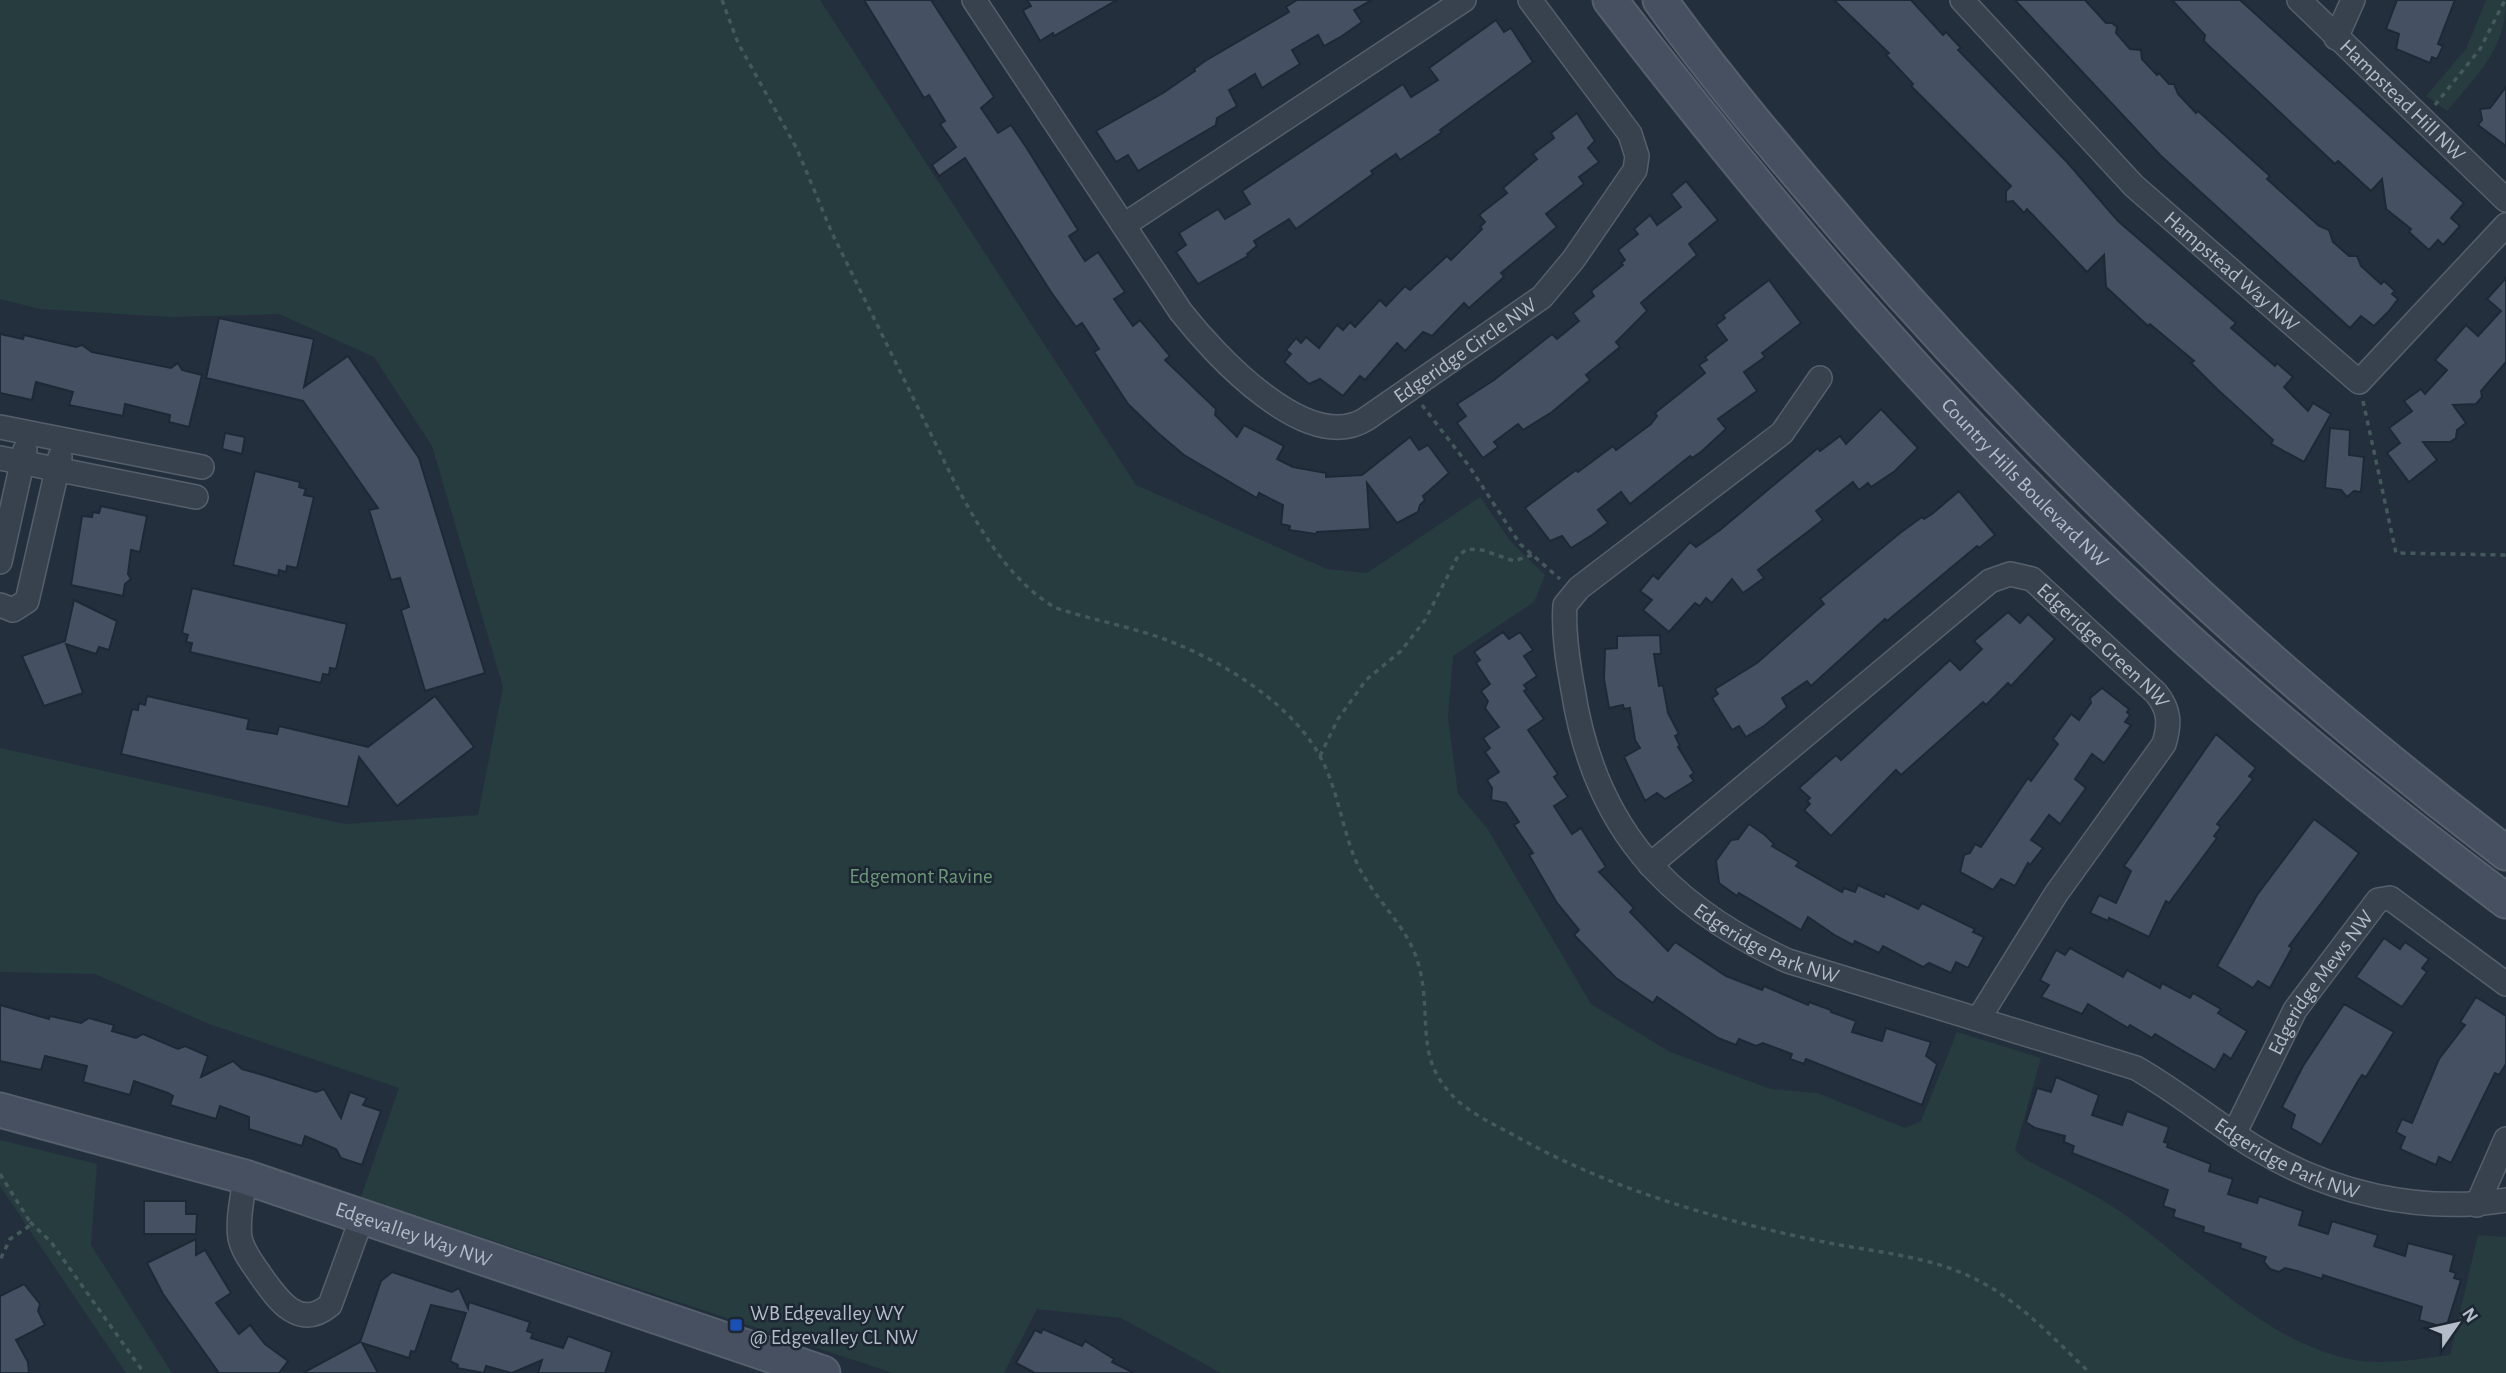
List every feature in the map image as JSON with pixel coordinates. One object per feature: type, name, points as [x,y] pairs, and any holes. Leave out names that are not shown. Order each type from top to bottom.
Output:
[{"type":"main road","name":"Country Hills Boulevard NW","points":[[1610,0],[1727,149],[1819,260],[2016,474],[2156,611],[2267,710],[2506,901]]},
{"type":"main road","name":"Country Hills Boulevard NW","points":[[1660,0],[1775,148],[1902,295],[2084,488],[2258,651],[2506,853]]},
{"type":"main road","name":"Edgevalley Way NW","points":[[0,1110],[244,1177],[363,1215],[823,1373]]},
{"type":"street","name":"Edgeridge Circle NW","points":[[974,0],[1181,312],[1211,350],[1237,375],[1296,414],[1328,427],[1349,428],[1409,390],[1542,297],[1573,260],[1635,170],[1637,156],[1630,134],[1530,0]]},
{"type":"street","points":[[1124,225],[1464,0]]},
{"type":"street","name":"Hampstead Way NW","points":[[1962,0],[2134,186],[2359,382]]},
{"type":"street","name":"Hampstead Hill NW","points":[[2299,0],[2506,200]]},
{"type":"street","points":[[2336,38],[2353,0]]},
{"type":"street","points":[[2359,382],[2506,225]]},
{"type":"street","points":[[1570,596],[1782,433],[1820,378]]},
{"type":"street","points":[[0,427],[202,467]]},
{"type":"street","points":[[0,562],[29,433]]},
{"type":"street","points":[[0,605],[13,610],[27,601],[63,440]]},
{"type":"street","points":[[0,458],[196,497]]},
{"type":"street","name":"Edgeridge Green NW","points":[[1650,865],[1990,581],[2010,575],[2032,579],[2156,693],[2168,710],[2168,731],[2164,744],[2056,894],[1979,1018]]},
{"type":"street","name":"Edgeridge Park NW","points":[[1570,596],[1564,620],[1577,721],[1592,770],[1617,821],[1650,865],[1681,898],[1748,943],[1788,961],[2136,1068],[2182,1095],[2234,1134],[2295,1169],[2337,1186],[2390,1199],[2477,1205],[2506,1214]]},
{"type":"street","name":"Edgeridge Mews NW","points":[[2234,1134],[2295,1010],[2378,900],[2390,898],[2506,984]]},
{"type":"street","points":[[2477,1205],[2506,1139]]},
{"type":"street","points":[[244,1177],[239,1231],[243,1247],[279,1301],[292,1312],[317,1313],[334,1298],[363,1215]]},
{"type":"street","name":"Edgeridge Park NW","points":[[2477,1205],[2506,1200]]},
{"type":"path","points":[[722,0],[738,43],[797,149],[832,233],[954,481],[971,514],[1013,571],[1041,600],[1056,608],[1175,644],[1243,680],[1296,725],[1320,756],[1334,785],[1356,860],[1410,939],[1419,963],[1426,994],[1431,1066],[1442,1085],[1462,1104],[1567,1164],[1616,1186],[1776,1230],[1928,1261],[1968,1275],[2012,1302],[2090,1373]]},
{"type":"path","points":[[2422,119],[2454,85],[2480,49],[2505,0]]},
{"type":"path","points":[[2359,382],[2396,553],[2506,555]]},
{"type":"path","points":[[1409,390],[1469,466],[1520,544],[1556,574],[1570,596]]},
{"type":"path","points":[[1320,756],[1338,719],[1366,680],[1401,651],[1425,620],[1458,556],[1467,549],[1482,550],[1514,561],[1535,554]]},
{"type":"path","points":[[0,1174],[30,1222],[51,1242],[144,1373]]},
{"type":"path","points":[[0,1260],[10,1239],[28,1227],[30,1222]]},
{"type":"green space","name":"Edgemont Ravine","points":[[0,0],[820,0],[1136,485],[1327,569],[1367,573],[1480,497],[1511,542],[1545,575],[1534,602],[1453,656],[1448,718],[1458,794],[1487,828],[1591,1004],[1670,1052],[1771,1089],[1817,1093],[1905,1128],[1921,1121],[1957,1032],[2041,1058],[2015,1150],[2025,1159],[2118,1210],[2256,1317],[2316,1349],[2349,1359],[2386,1362],[2450,1355],[2478,1235],[2506,1237],[2506,1373],[1221,1373],[1121,1318],[1037,1309],[1004,1373],[893,1373],[361,1197],[399,1088],[209,1024],[95,974],[0,972],[0,748],[345,824],[478,815],[503,687],[432,446],[374,357],[279,314],[171,317],[40,309],[0,299]]},
{"type":"green space","points":[[2486,0],[2506,0],[2501,33],[2479,73],[2447,111],[2426,96],[2466,49]]},
{"type":"green space","points":[[0,1140],[97,1164],[91,1245],[172,1373],[126,1373],[0,1186]]},
{"type":"building","points":[[864,0],[931,0],[994,97],[981,108],[998,133],[1011,125],[1026,147],[1078,230],[1069,236],[1085,261],[1098,252],[1125,292],[1114,299],[1133,326],[1140,320],[1170,356],[1165,360],[1216,409],[1215,415],[1237,437],[1244,425],[1284,446],[1277,459],[1293,467],[1326,473],[1326,477],[1362,475],[1410,437],[1419,450],[1428,445],[1449,473],[1423,496],[1425,500],[1418,512],[1397,523],[1367,483],[1370,529],[1316,534],[1289,530],[1290,526],[1281,524],[1283,505],[1259,493],[1257,498],[1184,455],[1158,433],[1128,404],[1094,352],[1099,349],[1082,323],[1076,327],[1051,292],[965,158],[939,176],[932,165],[956,147],[940,124],[945,121],[929,95],[924,98]]},
{"type":"building","points":[[1027,0],[1117,0],[1054,36],[1053,33],[1040,41],[1023,10],[1031,6]]},
{"type":"building","points":[[1297,0],[1372,0],[1354,10],[1362,22],[1342,36],[1324,46],[1318,35],[1292,50],[1300,64],[1262,88],[1255,74],[1229,90],[1237,106],[1217,118],[1216,125],[1138,171],[1128,155],[1116,162],[1096,131],[1163,93],[1205,61],[1289,12],[1286,7]]},
{"type":"building","points":[[1834,0],[1911,0],[1943,35],[1946,32],[1961,48],[1958,50],[2067,162],[2118,221],[2236,323],[2231,328],[2275,366],[2277,363],[2293,377],[2284,387],[2308,411],[2313,403],[2331,414],[2304,462],[2271,444],[2273,440],[2191,363],[2194,361],[2150,324],[2148,326],[2106,287],[2104,255],[2087,272],[2027,209],[2024,213],[2013,201],[2006,202],[2006,191],[2011,186],[1911,86],[1913,84],[1886,55],[1889,53]]},
{"type":"building","points":[[2015,0],[2085,0],[2106,23],[2117,27],[2116,33],[2130,49],[2141,50],[2142,59],[2157,75],[2159,73],[2169,84],[2174,84],[2178,94],[2196,113],[2198,111],[2270,176],[2267,179],[2319,226],[2329,230],[2333,242],[2349,256],[2357,256],[2361,266],[2381,284],[2384,281],[2395,291],[2392,294],[2398,299],[2389,311],[2374,326],[2361,316],[2350,328],[2161,156]]},
{"type":"building","points":[[2172,0],[2240,0],[2464,203],[2451,218],[2460,226],[2443,245],[2438,240],[2429,250],[2409,232],[2411,229],[2386,209],[2382,179],[2371,191],[2338,161],[2335,164],[2204,41],[2205,35]]},
{"type":"building","points":[[2397,0],[2455,0],[2438,44],[2443,46],[2437,59],[2432,57],[2430,63],[2396,49],[2399,34],[2386,29]]},
{"type":"building","points":[[1496,20],[1504,32],[1511,28],[1533,62],[1440,130],[1442,132],[1400,160],[1396,154],[1371,171],[1373,174],[1296,229],[1289,219],[1254,241],[1257,246],[1248,256],[1198,284],[1176,252],[1186,245],[1179,233],[1218,209],[1225,219],[1250,204],[1242,191],[1403,84],[1411,97],[1438,80],[1429,68]]},
{"type":"building","points":[[2506,87],[2506,146],[2478,125],[2482,120],[2480,109],[2490,108]]},
{"type":"building","points":[[1577,113],[1595,141],[1588,148],[1599,162],[1579,177],[1584,184],[1546,214],[1557,227],[1501,273],[1504,277],[1469,308],[1464,303],[1432,336],[1423,332],[1405,351],[1397,343],[1365,380],[1360,376],[1343,396],[1320,379],[1309,384],[1284,362],[1291,354],[1286,350],[1296,338],[1301,343],[1306,337],[1319,348],[1337,325],[1343,330],[1350,322],[1355,327],[1380,300],[1386,306],[1405,286],[1410,290],[1447,256],[1451,260],[1482,229],[1480,227],[1485,222],[1479,215],[1507,193],[1503,188],[1537,159],[1533,154],[1554,138],[1551,133]]},
{"type":"building","points":[[1686,181],[1718,220],[1689,244],[1697,255],[1641,303],[1647,311],[1616,342],[1620,347],[1586,375],[1590,380],[1552,412],[1523,430],[1518,424],[1494,442],[1498,447],[1483,458],[1457,423],[1466,416],[1457,404],[1494,380],[1552,334],[1557,339],[1579,321],[1573,313],[1594,296],[1591,291],[1623,265],[1621,263],[1625,260],[1618,250],[1638,234],[1634,229],[1650,215],[1657,225],[1681,207],[1671,194]]},
{"type":"building","points":[[2506,278],[2506,362],[2481,391],[2482,397],[2476,404],[2453,405],[2466,423],[2457,430],[2456,438],[2450,442],[2423,442],[2437,460],[2409,482],[2387,453],[2400,443],[2389,428],[2412,411],[2404,401],[2421,389],[2425,394],[2447,370],[2435,360],[2466,325],[2478,336],[2501,311],[2487,299]]},
{"type":"building","points":[[1769,280],[1801,323],[1762,353],[1765,357],[1744,372],[1757,391],[1718,419],[1726,429],[1701,452],[1692,458],[1690,456],[1630,504],[1621,492],[1598,510],[1608,523],[1592,535],[1571,548],[1562,536],[1550,541],[1525,508],[1576,470],[1578,472],[1613,446],[1616,450],[1651,424],[1657,416],[1655,413],[1705,373],[1699,365],[1727,340],[1716,325],[1725,318],[1723,315]]},
{"type":"building","points":[[219,318],[314,339],[304,387],[348,356],[419,458],[485,673],[425,691],[401,610],[409,607],[400,578],[391,580],[369,510],[378,508],[303,401],[206,378]]},
{"type":"building","points":[[0,334],[23,339],[24,335],[76,347],[82,345],[92,352],[171,368],[178,363],[182,370],[202,375],[189,427],[169,422],[170,415],[125,404],[123,416],[69,405],[73,392],[36,382],[32,400],[0,393]]},
{"type":"building","points":[[1881,409],[1918,448],[1895,471],[1871,487],[1868,483],[1859,490],[1853,482],[1816,511],[1823,520],[1758,570],[1764,578],[1743,593],[1732,579],[1712,603],[1706,598],[1700,606],[1695,603],[1669,632],[1643,610],[1652,600],[1640,591],[1653,575],[1658,579],[1690,542],[1696,547],[1720,530],[1818,448],[1820,451],[1840,436],[1846,444]]},
{"type":"building","points":[[2330,428],[2350,430],[2349,455],[2364,457],[2361,492],[2354,491],[2347,497],[2341,490],[2325,488]]},
{"type":"building","points":[[225,433],[245,437],[242,454],[222,449]]},
{"type":"building","points":[[255,471],[300,482],[299,487],[306,489],[304,495],[314,497],[297,568],[287,566],[286,572],[279,570],[278,576],[233,565]]},
{"type":"building","points":[[1959,491],[1995,535],[1979,548],[1977,546],[1887,621],[1885,619],[1811,686],[1807,681],[1782,698],[1787,707],[1764,726],[1746,737],[1739,726],[1732,730],[1712,698],[1718,694],[1715,689],[1757,663],[1824,604],[1820,599],[1900,533],[1922,517],[1924,519],[1932,514]]},
{"type":"building","points":[[101,506],[147,516],[140,552],[131,550],[128,574],[131,579],[125,584],[123,596],[71,585],[82,516],[92,517],[93,512],[99,513]]},
{"type":"building","points":[[192,588],[347,624],[336,669],[330,668],[329,675],[323,674],[321,683],[190,652],[192,643],[186,642],[188,635],[182,633]]},
{"type":"building","points":[[74,600],[117,621],[109,650],[99,647],[96,654],[66,644],[83,693],[44,706],[22,656],[65,641]]},
{"type":"building","points":[[2008,612],[2020,623],[2028,614],[2055,639],[2011,686],[2008,683],[1986,705],[1983,702],[1901,775],[1896,770],[1831,836],[1804,810],[1810,804],[1807,801],[1810,798],[1799,788],[1836,755],[1841,760],[1950,660],[1960,670],[1982,649],[1974,641]]},
{"type":"building","points":[[1503,632],[1509,639],[1520,632],[1533,650],[1524,656],[1537,676],[1524,685],[1527,689],[1524,691],[1544,719],[1528,730],[1558,774],[1554,777],[1568,797],[1554,806],[1572,834],[1581,828],[1606,867],[1599,872],[1634,908],[1630,912],[1668,951],[1675,942],[1726,976],[1762,990],[1764,986],[1808,1005],[1809,1002],[1856,1021],[1852,1032],[1882,1041],[1886,1028],[1931,1042],[1926,1056],[1937,1064],[1922,1105],[1806,1059],[1804,1064],[1790,1059],[1792,1054],[1763,1043],[1756,1046],[1739,1039],[1736,1045],[1718,1038],[1657,997],[1653,1003],[1616,978],[1574,935],[1579,930],[1557,903],[1529,855],[1533,853],[1514,825],[1519,822],[1506,803],[1491,800],[1492,788],[1487,780],[1499,772],[1485,752],[1490,748],[1483,738],[1499,727],[1485,708],[1488,701],[1481,691],[1490,684],[1476,663],[1480,660],[1474,652]]},
{"type":"building","points":[[1660,635],[1661,654],[1654,654],[1659,686],[1663,685],[1668,713],[1679,734],[1675,736],[1680,746],[1678,747],[1694,773],[1690,776],[1694,781],[1665,799],[1657,793],[1645,801],[1624,757],[1640,748],[1635,740],[1630,708],[1624,709],[1623,705],[1609,708],[1604,679],[1605,649],[1617,648],[1617,636]]},
{"type":"building","points":[[2102,688],[2129,709],[2127,712],[2130,715],[2125,722],[2131,725],[2104,763],[2092,754],[2075,779],[2086,788],[2060,824],[2049,815],[2031,840],[2043,848],[2030,865],[2028,863],[2015,886],[2001,879],[1993,890],[1960,872],[1964,855],[1970,853],[1975,844],[1981,847],[2028,778],[2031,781],[2058,744],[2053,739],[2071,714],[2079,720],[2091,703],[2090,698]]},
{"type":"building","points":[[147,696],[249,719],[247,729],[277,734],[279,726],[368,747],[435,696],[474,747],[397,806],[359,757],[348,807],[121,754],[132,709],[138,710],[139,703],[145,705]]},
{"type":"building","points":[[2216,734],[2256,768],[2249,776],[2253,779],[2217,824],[2221,827],[2214,836],[2217,838],[2169,903],[2166,901],[2149,937],[2109,918],[2108,921],[2090,913],[2099,895],[2116,903],[2131,871],[2124,866]]},
{"type":"building","points":[[2314,819],[2359,853],[2289,946],[2292,948],[2270,988],[2258,981],[2253,988],[2217,966],[2257,895]]},
{"type":"building","points":[[1749,824],[1765,835],[1774,844],[1772,846],[1799,862],[1796,866],[1842,892],[1844,888],[1855,892],[1858,885],[1884,897],[1885,893],[1918,909],[1922,903],[1975,929],[1973,932],[1984,937],[1968,968],[1956,962],[1951,973],[1929,963],[1923,967],[1883,946],[1879,953],[1855,941],[1853,945],[1808,917],[1801,930],[1739,893],[1737,896],[1719,883],[1716,861],[1731,840],[1738,839]]},
{"type":"building","points":[[2384,938],[2400,949],[2405,942],[2429,959],[2422,968],[2427,972],[2402,1007],[2356,977]]},
{"type":"building","points":[[2070,948],[2123,977],[2127,970],[2160,988],[2162,983],[2190,998],[2193,993],[2221,1009],[2218,1013],[2247,1031],[2231,1059],[2224,1054],[2215,1070],[2155,1034],[2152,1038],[2130,1025],[2128,1028],[2088,1004],[2082,1014],[2041,997],[2049,985],[2040,980],[2056,950],[2065,955]]},
{"type":"building","points":[[2476,997],[2506,1016],[2506,1064],[2499,1075],[2495,1073],[2451,1163],[2439,1157],[2436,1165],[2400,1149],[2405,1137],[2396,1132],[2402,1119],[2412,1123],[2439,1059],[2465,1025],[2460,1022]]},
{"type":"building","points":[[2344,1004],[2394,1032],[2366,1077],[2362,1075],[2358,1081],[2321,1145],[2291,1128],[2295,1115],[2282,1107],[2303,1066]]},
{"type":"building","points":[[0,1005],[49,1019],[50,1016],[81,1023],[89,1018],[114,1025],[112,1031],[136,1038],[143,1034],[178,1049],[185,1046],[208,1056],[201,1077],[233,1061],[242,1069],[316,1092],[324,1089],[341,1118],[350,1092],[367,1098],[363,1105],[381,1111],[362,1165],[341,1158],[336,1149],[305,1136],[302,1146],[249,1129],[249,1117],[220,1106],[216,1119],[170,1105],[173,1096],[134,1081],[130,1095],[83,1082],[87,1066],[45,1056],[41,1070],[0,1061]]},
{"type":"building","points":[[2056,1077],[2099,1095],[2092,1115],[2122,1125],[2127,1111],[2169,1127],[2164,1142],[2168,1143],[2167,1147],[2211,1164],[2209,1171],[2233,1179],[2228,1194],[2257,1203],[2259,1196],[2303,1211],[2299,1225],[2328,1234],[2332,1221],[2378,1235],[2374,1246],[2405,1256],[2408,1243],[2454,1255],[2450,1271],[2456,1273],[2454,1278],[2461,1280],[2446,1328],[2419,1320],[2422,1307],[2323,1275],[2322,1279],[2285,1268],[2279,1272],[2270,1269],[2264,1262],[2266,1257],[2240,1248],[2241,1244],[2203,1232],[2204,1227],[2173,1217],[2175,1210],[2163,1206],[2168,1190],[2072,1153],[2074,1146],[2064,1142],[2065,1136],[2035,1128],[2026,1122],[2037,1088],[2051,1092]]},
{"type":"building","points":[[144,1201],[186,1201],[186,1214],[197,1214],[196,1234],[144,1234]]},
{"type":"building","points":[[196,1239],[196,1255],[205,1250],[231,1293],[216,1303],[239,1334],[250,1325],[265,1344],[288,1361],[279,1373],[219,1373],[163,1294],[147,1263]]},
{"type":"building","points":[[392,1272],[452,1292],[459,1288],[468,1308],[469,1302],[530,1322],[527,1331],[533,1333],[531,1338],[563,1348],[568,1336],[612,1352],[605,1373],[538,1373],[542,1360],[512,1373],[486,1366],[484,1373],[457,1368],[458,1365],[450,1361],[466,1313],[431,1305],[415,1352],[411,1351],[409,1358],[362,1343],[378,1373],[303,1373],[360,1342],[381,1281]]},
{"type":"building","points":[[24,1284],[40,1304],[38,1311],[45,1325],[16,1340],[28,1362],[29,1373],[0,1373],[0,1296]]},
{"type":"building","points":[[1043,1329],[1082,1346],[1085,1341],[1114,1359],[1112,1362],[1134,1373],[1035,1373],[1016,1363],[1035,1330],[1041,1333]]},
{"type":"place","name":"WB Edgevalley WY @ Edgevalley CL NW","points":[[736,1325]]}]
